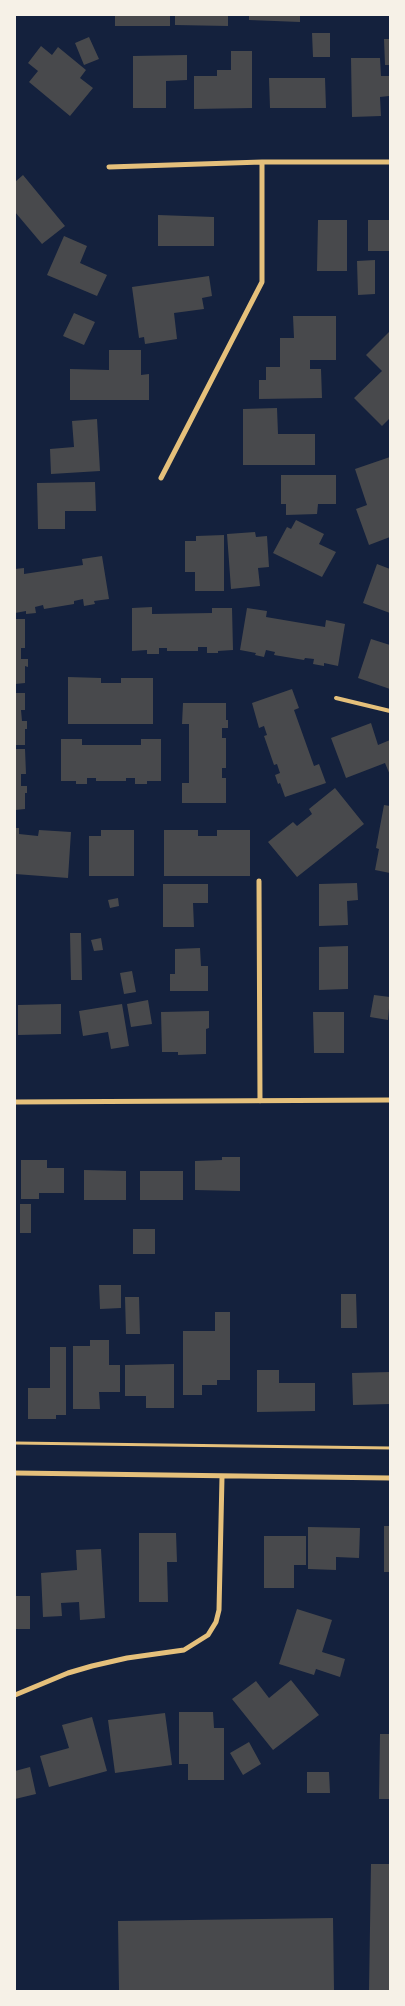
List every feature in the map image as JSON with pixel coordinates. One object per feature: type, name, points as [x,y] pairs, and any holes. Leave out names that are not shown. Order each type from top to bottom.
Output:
[{"type":"street","points":[[161,478],[262,282],[262,162]]},
{"type":"street","points":[[109,167],[262,162],[390,162]]},
{"type":"street","points":[[259,881],[260,1101]]},
{"type":"street","points":[[15,1102],[390,1100]]},
{"type":"street","points":[[15,1473],[390,1478]]},
{"type":"street","points":[[15,1695],[68,1673],[92,1666],[127,1658],[184,1650],[208,1635],[216,1622],[219,1610],[222,1477]]},
{"type":"lane","points":[[336,698],[390,711]]},
{"type":"path","points":[[15,1443],[390,1448]]},
{"type":"building","points":[[115,15],[170,15],[170,26],[115,26]]},
{"type":"building","points":[[175,15],[228,15],[228,26],[175,25]]},
{"type":"building","points":[[249,15],[300,15],[300,22],[249,20]]},
{"type":"building","points":[[312,33],[330,33],[330,57],[313,57]]},
{"type":"building","points":[[89,37],[99,59],[84,65],[75,43]]},
{"type":"building","points":[[384,39],[390,39],[390,65],[385,65]]},
{"type":"building","points":[[41,46],[52,55],[58,47],[86,70],[80,78],[93,88],[70,116],[29,82],[38,71],[28,63]]},
{"type":"building","points":[[231,51],[252,51],[252,108],[194,109],[194,76],[217,76],[217,70],[231,70]]},
{"type":"building","points":[[187,55],[187,80],[166,81],[166,108],[133,108],[133,56]]},
{"type":"building","points":[[351,58],[380,58],[381,76],[389,76],[389,96],[380,97],[381,116],[352,117]]},
{"type":"building","points":[[269,78],[325,78],[326,108],[270,108]]},
{"type":"building","points":[[23,175],[65,226],[42,244],[15,212],[15,182]]},
{"type":"building","points":[[158,215],[214,217],[214,246],[158,246]]},
{"type":"building","points":[[318,220],[347,220],[347,271],[317,271]]},
{"type":"building","points":[[368,220],[390,220],[390,251],[368,251]]},
{"type":"building","points":[[64,236],[87,246],[80,263],[107,275],[97,296],[47,275]]},
{"type":"building","points":[[375,260],[375,294],[358,295],[357,261]]},
{"type":"building","points":[[209,276],[212,296],[202,298],[204,309],[174,313],[177,339],[145,344],[144,337],[139,338],[132,287]]},
{"type":"building","points":[[74,313],[95,322],[84,345],[63,336]]},
{"type":"building","points":[[293,316],[336,316],[336,360],[310,360],[310,369],[321,369],[322,398],[259,399],[259,380],[266,380],[266,367],[280,367],[280,338],[294,338]]},
{"type":"building","points":[[390,331],[390,418],[382,426],[354,398],[382,371],[366,355]]},
{"type":"building","points":[[109,350],[141,350],[141,375],[149,374],[149,400],[70,400],[70,369],[109,370]]},
{"type":"building","points":[[277,408],[278,434],[315,434],[315,465],[243,465],[243,409]]},
{"type":"building","points":[[97,419],[100,471],[51,474],[50,449],[74,447],[72,421]]},
{"type":"building","points":[[390,457],[390,537],[369,545],[356,509],[367,505],[355,469]]},
{"type":"building","points":[[281,475],[336,475],[336,504],[318,504],[317,514],[286,515],[286,504],[281,504]]},
{"type":"building","points":[[95,482],[96,511],[65,511],[65,529],[38,529],[37,483]]},
{"type":"building","points":[[296,520],[324,534],[319,544],[336,552],[322,577],[273,553],[287,527],[291,529]]},
{"type":"building","points":[[255,532],[256,537],[267,536],[269,567],[258,568],[260,586],[231,589],[227,534]]},
{"type":"building","points":[[224,535],[224,591],[195,591],[195,572],[185,572],[185,541],[196,541],[196,536]]},
{"type":"building","points":[[102,556],[109,599],[94,601],[95,604],[84,606],[83,599],[74,601],[74,604],[44,609],[43,605],[35,607],[36,613],[26,614],[26,611],[15,613],[15,569],[24,568],[24,574],[83,565],[82,559]]},
{"type":"building","points":[[377,564],[390,569],[390,613],[363,603]]},
{"type":"building","points":[[152,607],[152,614],[212,613],[212,608],[232,608],[233,650],[207,653],[207,647],[198,647],[198,651],[167,651],[167,648],[159,648],[159,654],[147,654],[147,650],[132,651],[132,608]]},
{"type":"building","points":[[247,608],[267,611],[266,617],[325,627],[326,620],[345,624],[338,666],[324,663],[324,666],[313,664],[314,659],[305,658],[304,660],[274,655],[275,652],[266,650],[264,657],[255,655],[256,653],[240,650]]},
{"type":"building","points":[[15,619],[25,619],[25,648],[21,648],[21,659],[28,659],[28,667],[25,666],[25,683],[15,684]]},
{"type":"building","points":[[371,639],[390,645],[390,689],[358,678]]},
{"type":"building","points":[[68,677],[101,678],[101,683],[121,683],[121,678],[153,678],[153,724],[68,724]]},
{"type":"building","points":[[292,689],[299,708],[294,710],[314,766],[319,764],[326,783],[285,797],[275,775],[280,773],[277,764],[274,765],[264,736],[267,735],[264,726],[259,728],[252,703]]},
{"type":"building","points":[[15,693],[25,693],[25,710],[21,710],[22,721],[27,721],[25,745],[15,745]]},
{"type":"building","points":[[183,703],[226,703],[228,728],[222,728],[222,738],[226,738],[226,768],[222,768],[222,778],[226,778],[226,803],[182,803],[182,783],[189,783],[189,724],[182,724]]},
{"type":"building","points":[[371,723],[378,745],[390,740],[390,775],[385,763],[346,778],[331,738]]},
{"type":"building","points":[[61,739],[82,739],[82,745],[141,745],[141,739],[161,739],[161,781],[147,781],[147,784],[135,784],[135,778],[126,778],[126,781],[96,781],[96,778],[87,778],[87,784],[76,784],[76,781],[61,781]]},
{"type":"building","points":[[15,749],[25,749],[26,774],[21,774],[21,786],[27,786],[27,793],[25,793],[25,809],[15,810]]},
{"type":"building","points":[[335,788],[364,824],[297,877],[268,842],[293,822],[297,826],[312,814],[309,809]]},
{"type":"building","points":[[384,805],[390,806],[390,873],[375,870],[379,849],[376,848]]},
{"type":"building","points":[[15,828],[19,828],[19,834],[38,836],[39,830],[71,832],[68,878],[15,874]]},
{"type":"building","points":[[101,830],[134,830],[134,876],[89,876],[89,836],[101,836]]},
{"type":"building","points":[[164,830],[198,830],[198,836],[217,836],[217,830],[250,830],[250,876],[164,876]]},
{"type":"building","points":[[357,883],[358,900],[347,901],[348,925],[319,926],[319,884]]},
{"type":"building","points":[[163,884],[208,884],[208,903],[193,903],[194,927],[163,927]]},
{"type":"building","points":[[118,898],[119,906],[110,908],[108,900]]},
{"type":"building","points":[[70,933],[81,933],[82,980],[71,980]]},
{"type":"building","points":[[101,938],[103,950],[94,951],[91,940]]},
{"type":"building","points":[[348,946],[348,989],[319,990],[319,947]]},
{"type":"building","points":[[200,948],[201,966],[208,966],[208,991],[170,991],[170,974],[175,974],[175,949]]},
{"type":"building","points":[[132,971],[136,992],[124,994],[120,973]]},
{"type":"building","points":[[374,995],[390,997],[388,1020],[370,1017]]},
{"type":"building","points":[[148,1000],[152,1024],[131,1027],[127,1004]]},
{"type":"building","points":[[61,1004],[61,1034],[18,1035],[18,1005]]},
{"type":"building","points":[[122,1004],[129,1046],[111,1049],[108,1032],[83,1036],[79,1011]]},
{"type":"building","points":[[209,1011],[209,1028],[206,1029],[206,1054],[178,1055],[178,1052],[162,1052],[161,1012]]},
{"type":"building","points":[[313,1012],[344,1012],[344,1053],[314,1053]]},
{"type":"building","points":[[222,1157],[240,1157],[240,1191],[195,1190],[195,1161],[222,1160]]},
{"type":"building","points":[[21,1160],[47,1160],[47,1168],[64,1168],[64,1193],[39,1193],[39,1199],[21,1199]]},
{"type":"building","points":[[84,1170],[126,1171],[126,1200],[84,1200]]},
{"type":"building","points":[[140,1171],[183,1171],[183,1200],[140,1200]]},
{"type":"building","points":[[20,1204],[31,1204],[31,1233],[20,1233]]},
{"type":"building","points":[[133,1229],[155,1229],[155,1254],[133,1254]]},
{"type":"building","points":[[99,1285],[121,1285],[121,1308],[100,1309]]},
{"type":"building","points":[[341,1294],[356,1294],[357,1328],[341,1328]]},
{"type":"building","points":[[125,1297],[139,1297],[140,1334],[126,1334]]},
{"type":"building","points":[[215,1312],[230,1312],[230,1380],[217,1380],[217,1385],[202,1385],[202,1395],[183,1395],[183,1331],[215,1331]]},
{"type":"building","points":[[90,1340],[109,1340],[109,1365],[120,1365],[120,1392],[99,1392],[100,1409],[73,1409],[73,1346],[90,1346]]},
{"type":"building","points":[[50,1347],[66,1347],[66,1415],[56,1415],[56,1419],[28,1419],[28,1388],[50,1388]]},
{"type":"building","points":[[174,1364],[174,1408],[146,1408],[146,1396],[125,1396],[125,1365]]},
{"type":"building","points":[[257,1370],[279,1370],[279,1383],[315,1383],[315,1411],[257,1412]]},
{"type":"building","points":[[390,1372],[390,1404],[353,1405],[352,1373]]},
{"type":"building","points":[[384,1526],[390,1526],[390,1572],[384,1572]]},
{"type":"building","points":[[308,1527],[360,1528],[359,1558],[336,1557],[336,1570],[308,1569]]},
{"type":"building","points":[[139,1533],[176,1533],[177,1562],[167,1562],[168,1602],[139,1602]]},
{"type":"building","points":[[264,1536],[306,1536],[306,1565],[294,1565],[294,1588],[264,1588]]},
{"type":"building","points":[[101,1549],[105,1618],[80,1620],[79,1602],[61,1603],[62,1616],[43,1617],[41,1573],[77,1570],[76,1550]]},
{"type":"building","points":[[15,1596],[30,1596],[30,1629],[15,1629]]},
{"type":"building","points":[[297,1609],[332,1620],[322,1652],[345,1659],[340,1677],[316,1669],[314,1675],[279,1664]]},
{"type":"building","points":[[291,1680],[319,1715],[273,1750],[232,1699],[256,1681],[269,1698]]},
{"type":"building","points":[[179,1712],[213,1712],[214,1728],[224,1728],[224,1780],[188,1780],[188,1764],[179,1764]]},
{"type":"building","points":[[165,1713],[172,1765],[115,1773],[108,1720]]},
{"type":"building","points":[[92,1717],[107,1771],[49,1787],[40,1756],[69,1748],[62,1725]]},
{"type":"building","points":[[380,1734],[390,1734],[390,1799],[379,1799]]},
{"type":"building","points":[[249,1742],[261,1764],[243,1775],[230,1753]]},
{"type":"building","points":[[30,1767],[36,1794],[15,1799],[15,1771]]},
{"type":"building","points":[[307,1772],[329,1772],[330,1793],[307,1793]]},
{"type":"building","points":[[371,1864],[390,1864],[390,1991],[369,1991]]},
{"type":"building","points":[[333,1918],[334,1991],[119,1991],[118,1921]]}]
